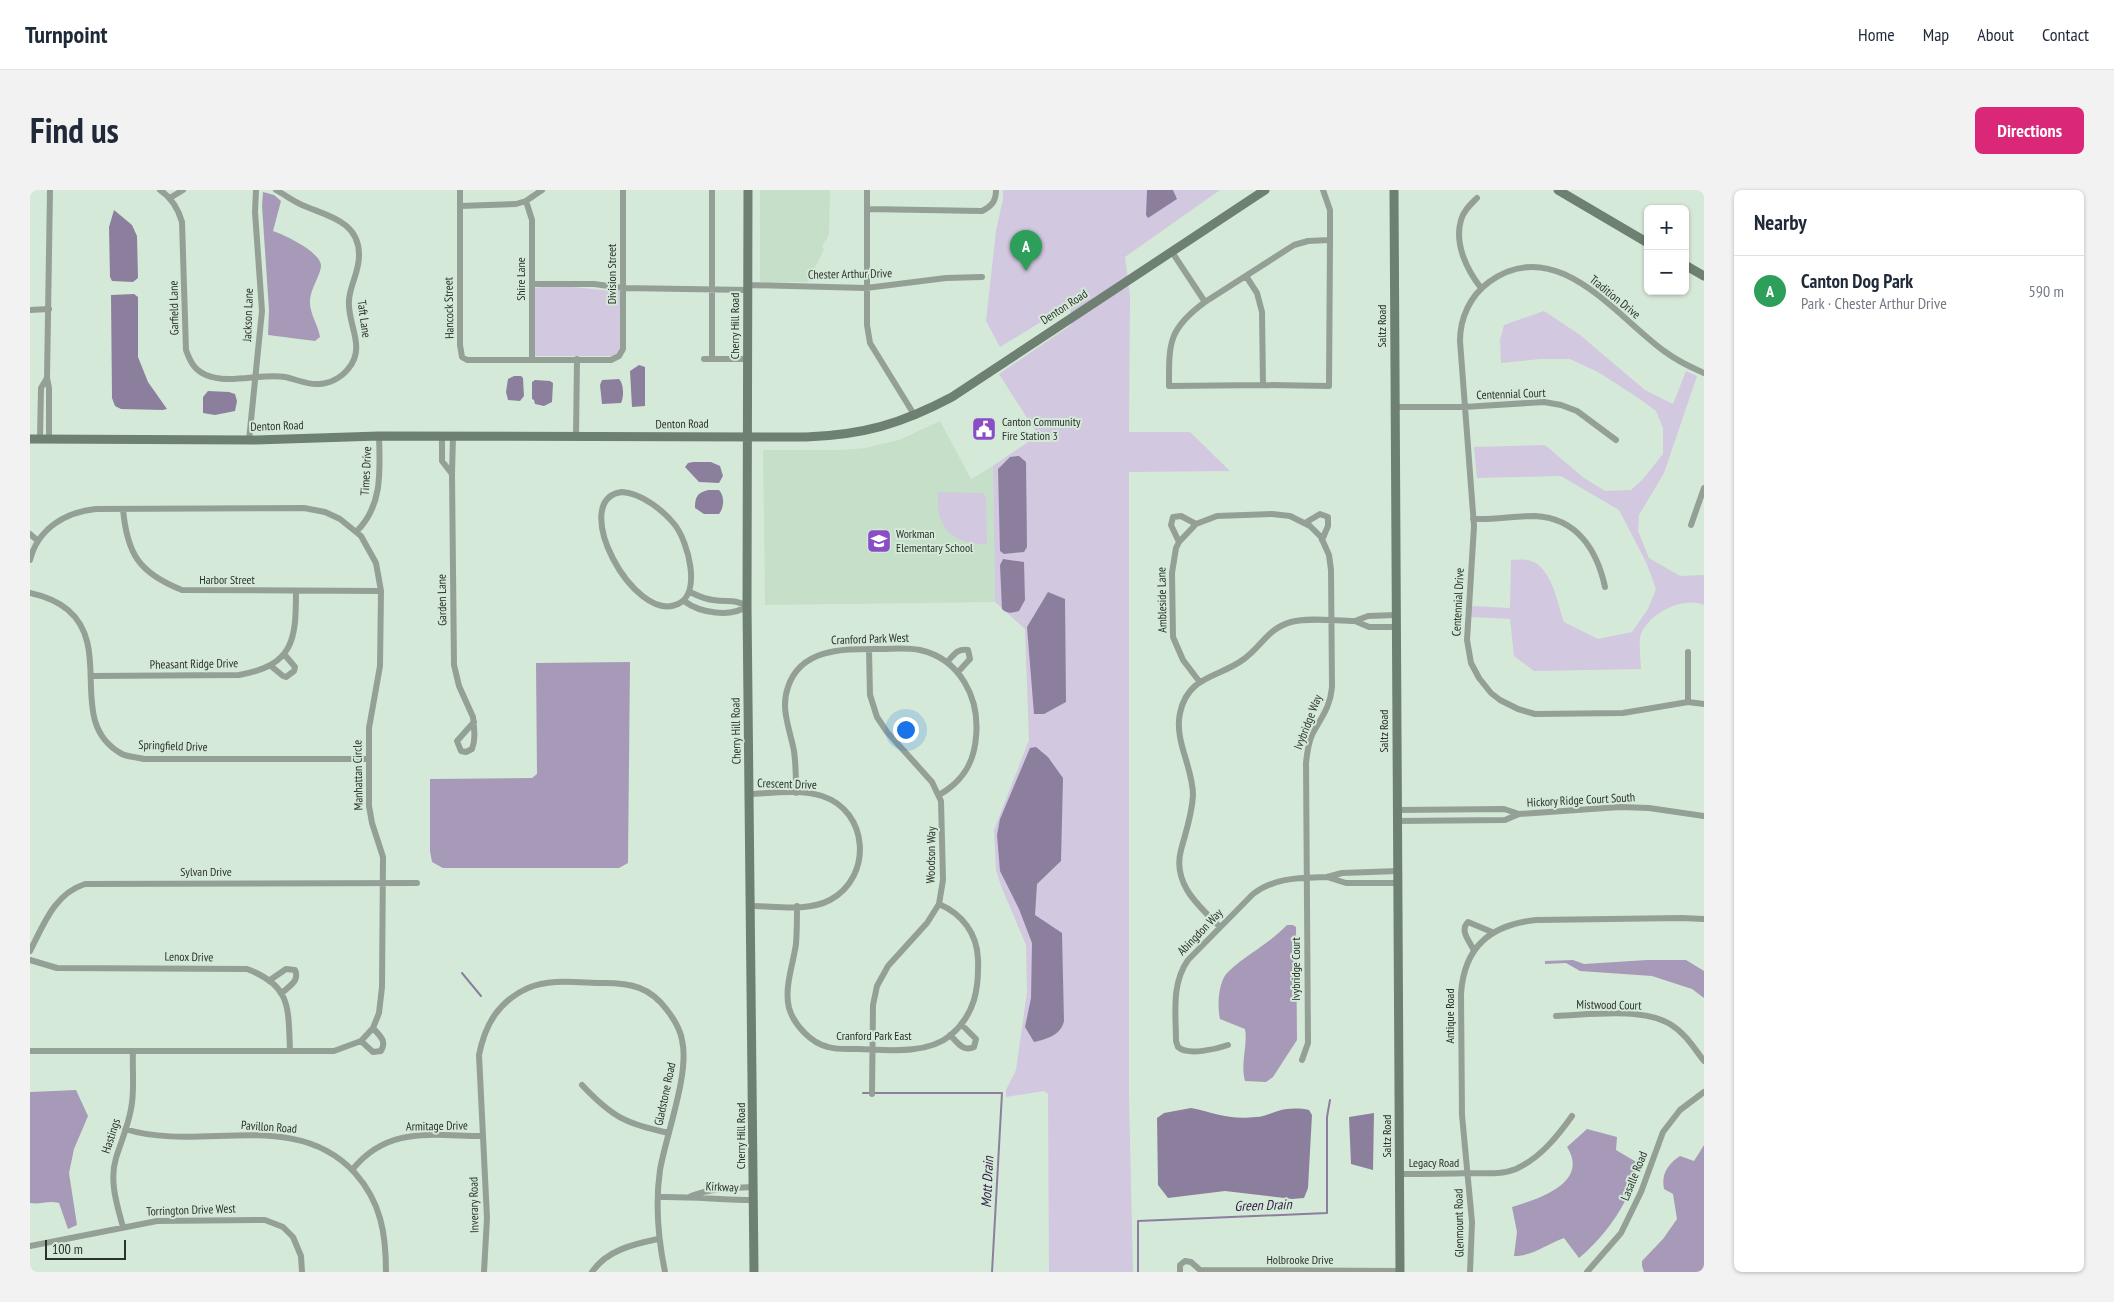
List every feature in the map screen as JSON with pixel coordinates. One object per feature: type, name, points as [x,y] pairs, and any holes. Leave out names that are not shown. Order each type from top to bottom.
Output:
[{"type":"street","points":[[44,439],[49,388],[47,378],[50,190]]},
{"type":"street","name":"Garfield Lane","points":[[160,190],[170,198],[179,210],[182,222],[186,341],[191,362],[198,371],[208,376],[255,378]]},
{"type":"street","points":[[170,198],[183,190]]},
{"type":"street","name":"Jackson Lane","points":[[249,440],[262,311],[255,212],[256,190]]},
{"type":"street","name":"Taft Lane","points":[[255,378],[285,377],[318,384],[329,383],[340,377],[348,369],[356,350],[357,340],[349,299],[359,257],[355,238],[339,219],[299,204],[276,190]]},
{"type":"street","name":"Hancock Street","points":[[460,190],[462,357],[468,360],[532,358],[611,360],[619,356]]},
{"type":"street","points":[[460,206],[504,205],[526,201],[542,190]]},
{"type":"street","name":"Division Street","points":[[619,356],[623,349],[623,190]]},
{"type":"street","points":[[712,190],[712,358]]},
{"type":"street","name":"Cherry Hill Road","points":[[748,190],[747,606],[754,1272]]},
{"type":"street","points":[[868,190],[866,288],[867,325],[870,343],[915,416]]},
{"type":"street","points":[[867,209],[982,211],[990,208],[996,198],[996,190]]},
{"type":"street","name":"Denton Road","points":[[30,439],[249,440],[378,436],[806,437],[845,434],[877,428],[915,416],[952,398],[1266,190]]},
{"type":"street","points":[[1323,190],[1330,210],[1330,240],[1329,386],[1169,386],[1170,350],[1173,337],[1185,318],[1205,302],[1294,245],[1308,241],[1330,240]]},
{"type":"street","name":"Saltz Road","points":[[1394,190],[1400,1271]]},
{"type":"street","points":[[1558,190],[1644,241]]},
{"type":"street","points":[[1477,198],[1468,207],[1461,219],[1460,234],[1465,262],[1481,288]]},
{"type":"street","name":"Shire Lane","points":[[526,201],[532,220],[532,358]]},
{"type":"street","points":[[1172,252],[1205,302]]},
{"type":"street","points":[[1689,267],[1704,276]]},
{"type":"street","name":"Tradition Drive","points":[[1464,407],[1460,341],[1461,327],[1472,300],[1481,288],[1501,275],[1521,268],[1538,268],[1562,273],[1602,298],[1664,352],[1704,373]]},
{"type":"street","points":[[1246,276],[1257,293],[1262,312],[1263,386]]},
{"type":"street","name":"Chester Arthur Drive","points":[[532,284],[594,284],[623,288],[866,288],[946,278],[982,277]]},
{"type":"street","points":[[30,310],[49,310]]},
{"type":"street","points":[[704,358],[748,359]]},
{"type":"street","points":[[576,437],[577,359]]},
{"type":"street","name":"Centennial Court","points":[[1395,407],[1464,407],[1544,402],[1561,405],[1576,411],[1616,440]]},
{"type":"street","name":"Centennial Drive","points":[[1464,407],[1473,519],[1467,646],[1477,676],[1490,693],[1507,704],[1535,714],[1622,713],[1688,702],[1704,704]]},
{"type":"street","name":"Times Drive","points":[[356,531],[366,520],[376,501],[378,488],[378,436]]},
{"type":"street","name":"Garden Lane","points":[[442,436],[442,461],[452,474]]},
{"type":"street","name":"Garden Lane","points":[[454,436],[452,474],[454,665],[459,686],[474,722]]},
{"type":"street","points":[[1691,525],[1704,488]]},
{"type":"street","points":[[632,492],[666,514],[676,527],[684,542],[692,583],[690,592],[684,601],[674,606],[664,607],[654,604],[624,579],[606,542],[600,517],[601,508],[614,493],[632,492]]},
{"type":"street","name":"Manhattan Circle","points":[[30,560],[37,540],[62,518],[79,511],[304,508],[325,512],[340,519],[356,531],[365,541],[376,563],[381,591],[380,666],[369,728],[369,806],[372,823],[383,857],[382,988],[379,1013],[373,1028],[361,1041],[334,1051],[30,1051]]},
{"type":"street","name":"Harbor Street","points":[[123,509],[125,532],[132,552],[144,568],[165,583],[182,590],[381,591]]},
{"type":"street","points":[[1196,524],[1181,516],[1173,517],[1171,525],[1179,542],[1196,524],[1220,515],[1284,515],[1305,523],[1320,514],[1328,517],[1328,526],[1322,540]]},
{"type":"street","points":[[1473,519],[1541,517],[1568,526],[1583,538],[1593,550],[1599,563],[1605,587]]},
{"type":"street","name":"Ivybridge Way","points":[[1305,523],[1322,540],[1329,555],[1331,570],[1332,687],[1325,716],[1310,740],[1306,763],[1307,878]]},
{"type":"street","points":[[30,534],[37,540]]},
{"type":"street","name":"Ambleside Lane","points":[[1179,542],[1172,566],[1173,637],[1183,660],[1199,681]]},
{"type":"street","name":"Pheasant Ridge Drive","points":[[92,676],[239,675],[258,672],[271,666],[284,654],[293,639],[297,624],[296,591]]},
{"type":"street","points":[[690,592],[704,599],[715,601],[737,600],[747,606]]},
{"type":"street","name":"Springfield Drive","points":[[30,593],[41,595],[60,604],[73,615],[87,637],[91,651],[92,710],[96,729],[108,744],[123,754],[144,759],[369,759]]},
{"type":"street","points":[[684,601],[702,610],[736,612],[747,606]]},
{"type":"street","points":[[1355,621],[1368,616],[1396,615]]},
{"type":"street","points":[[1220,927],[1189,895],[1179,866],[1180,854],[1190,820],[1192,793],[1190,772],[1179,735],[1179,719],[1185,698],[1199,681],[1241,662],[1276,628],[1292,622],[1355,621],[1369,627],[1396,627]]},
{"type":"street","name":"Cranford Park West","points":[[796,793],[793,750],[784,706],[791,678],[806,661],[821,653],[835,650],[869,649],[920,650],[947,662],[958,672],[968,687],[976,708],[976,745],[965,774],[954,787],[939,795]]},
{"type":"street","name":"Woodson Way","points":[[869,649],[870,695],[877,717],[887,732],[932,782],[939,795],[942,817],[943,880],[939,904],[927,923],[888,966],[878,981],[873,1005],[872,1094]]},
{"type":"street","points":[[947,662],[958,651],[962,649],[968,650],[970,659],[958,672]]},
{"type":"street","points":[[1688,652],[1688,702]]},
{"type":"street","points":[[271,666],[283,676],[290,675],[295,667],[284,654]]},
{"type":"street","name":"Crescent Drive","points":[[750,794],[796,793],[821,795],[832,800],[850,816],[856,827],[861,850],[855,873],[841,892],[825,902],[797,906],[751,906]]},
{"type":"street","name":"Hickory Ridge Court South","points":[[1397,821],[1505,820],[1519,814],[1620,807],[1649,808],[1704,816]]},
{"type":"street","points":[[1477,809],[1477,820]]},
{"type":"street","name":"Hickory Ridge Court South","points":[[1397,810],[1504,809],[1519,814]]},
{"type":"street","points":[[1328,877],[1342,873],[1398,871]]},
{"type":"street","points":[[1328,877],[1346,883],[1398,882]]},
{"type":"street","name":"Abingdon Way","points":[[1228,1045],[1213,1050],[1185,1051],[1178,1047],[1176,1041],[1177,980],[1188,960],[1262,887],[1281,880],[1328,877]]},
{"type":"street","name":"Ivybridge Court","points":[[1302,1060],[1308,1043],[1307,878]]},
{"type":"street","name":"Sylvan Drive","points":[[30,951],[55,905],[71,890],[85,884],[417,883]]},
{"type":"street","name":"Cranford Park East","points":[[797,906],[796,936],[787,992],[789,1008],[794,1020],[802,1031],[827,1047],[872,1049],[922,1048],[937,1042],[950,1035],[961,1024],[974,1003],[977,992],[978,952],[972,934],[964,921],[954,911],[939,904]]},
{"type":"street","name":"Antique Road","points":[[1468,1173],[1462,1115],[1461,994],[1464,972],[1474,951],[1492,932],[1512,924],[1536,920],[1690,918],[1704,920]]},
{"type":"street","points":[[1474,951],[1463,931],[1464,926],[1468,922],[1472,922],[1492,932]]},
{"type":"street","name":"Lenox Drive","points":[[30,960],[57,968],[247,969],[270,980],[282,993],[289,1012],[290,1050]]},
{"type":"street","points":[[270,980],[286,969],[295,970],[296,980],[282,993]]},
{"type":"street","name":"Gladstone Road","points":[[486,1027],[498,1009],[513,996],[530,987],[550,983],[627,983],[646,990],[662,1003],[676,1022],[683,1041],[684,1063],[660,1170],[658,1197],[658,1239],[665,1272]]},
{"type":"street","name":"Mistwood Court","points":[[1556,1016],[1635,1015],[1653,1017],[1671,1025],[1685,1036],[1704,1061]]},
{"type":"street","points":[[950,1035],[963,1048],[969,1050],[974,1047],[976,1039],[961,1024]]},
{"type":"street","name":"Armitage Drive","points":[[352,1170],[376,1148],[393,1139],[412,1136],[483,1136],[480,1055],[486,1027]]},
{"type":"street","points":[[361,1041],[373,1052],[381,1051],[384,1047],[384,1041],[373,1028]]},
{"type":"street","name":"Hastings","points":[[123,1227],[113,1175],[132,1098],[132,1051]]},
{"type":"street","points":[[582,1085],[603,1107],[620,1118],[639,1126],[669,1133]]},
{"type":"street","name":"Lasalle Road","points":[[1591,1271],[1621,1233],[1640,1192],[1663,1132],[1680,1110],[1704,1092]]},
{"type":"street","name":"Legacy Road","points":[[1399,1174],[1503,1172],[1527,1162],[1556,1138],[1572,1116]]},
{"type":"street","name":"Pavillon Road","points":[[125,1129],[160,1136],[267,1136],[291,1138],[325,1150],[352,1170],[370,1192],[381,1217],[385,1241],[386,1272]]},
{"type":"street","name":"Inverary Road","points":[[483,1136],[486,1218],[484,1272]]},
{"type":"street","name":"Glenmount Road","points":[[1468,1173],[1472,1234],[1470,1272]]},
{"type":"street","name":"Kirkway","points":[[689,1196],[721,1188],[754,1187]]},
{"type":"street","name":"Kirkway","points":[[658,1197],[689,1196],[718,1200],[754,1200]]},
{"type":"street","name":"Torrington Drive West","points":[[30,1246],[158,1221],[255,1219],[275,1223],[291,1235],[300,1250],[302,1272]]},
{"type":"street","points":[[592,1272],[598,1264],[626,1246],[658,1239]]},
{"type":"street","name":"Holbrooke Drive","points":[[1180,1272],[1180,1265],[1185,1261],[1191,1262],[1198,1271],[1400,1271]]},
{"type":"shaded area","points":[[760,190],[830,190],[829,234],[808,282],[760,282]]},
{"type":"shaded area","points":[[1003,190],[1220,190],[1125,257],[1130,296],[1129,432],[1190,432],[1230,471],[1129,472],[1129,1096],[1133,1272],[1049,1272],[1048,1094],[1044,1091],[1006,1097],[1006,1090],[1016,1070],[1027,992],[1026,945],[996,870],[994,830],[1029,740],[1025,629],[995,602],[993,466],[1038,435],[999,374],[1071,325],[1070,304],[1000,347],[986,321],[996,231],[1003,199]]},
{"type":"shaded area","points":[[1147,190],[1173,190],[1177,199],[1148,218],[1146,215]]},
{"type":"shaded area","points":[[263,192],[274,195],[281,201],[273,231],[302,245],[316,256],[320,262],[320,271],[310,300],[320,337],[315,341],[268,335],[269,310],[262,206]]},
{"type":"shaded area","points":[[114,210],[132,225],[137,236],[138,278],[133,282],[112,281],[110,277],[109,227]]},
{"type":"shaded area","points":[[556,286],[620,291],[620,353],[613,356],[535,356],[535,288]]},
{"type":"shaded area","points":[[134,294],[138,297],[138,357],[148,382],[167,409],[121,409],[115,406],[112,398],[111,295]]},
{"type":"shaded area","points":[[1544,311],[1580,335],[1645,390],[1673,404],[1686,371],[1697,376],[1664,473],[1639,515],[1638,531],[1649,558],[1680,576],[1704,575],[1704,605],[1687,603],[1668,608],[1659,613],[1645,626],[1640,637],[1641,669],[1534,671],[1514,656],[1510,619],[1470,617],[1471,606],[1510,608],[1511,560],[1527,560],[1542,568],[1556,594],[1564,622],[1598,639],[1632,632],[1648,609],[1656,589],[1646,562],[1619,510],[1561,476],[1477,478],[1474,447],[1545,445],[1584,478],[1605,491],[1631,490],[1643,479],[1663,454],[1663,428],[1656,411],[1598,372],[1570,359],[1540,359],[1501,363],[1500,340],[1504,325]]},
{"type":"shaded area","points":[[639,365],[645,367],[645,406],[632,407],[630,371]]},
{"type":"shaded area","points":[[514,376],[521,376],[523,378],[524,396],[520,401],[508,400],[506,392],[508,379]]},
{"type":"shaded area","points":[[619,379],[623,391],[621,403],[602,404],[600,385],[602,380]]},
{"type":"shaded area","points":[[535,380],[553,383],[552,402],[544,406],[535,404],[532,399],[532,382]]},
{"type":"shaded area","points":[[208,391],[235,394],[237,401],[235,411],[215,415],[203,413],[203,397]]},
{"type":"shaded area","name":"Workman Elementary School","points":[[940,421],[971,479],[993,466],[995,602],[765,605],[763,450],[841,450],[865,448],[899,440]]},
{"type":"shaded area","points":[[1019,456],[1026,462],[1027,547],[1024,552],[1004,554],[1000,551],[998,469],[1010,457]]},
{"type":"shaded area","points":[[711,462],[720,466],[723,476],[719,483],[699,482],[685,467],[688,463]]},
{"type":"shaded area","points":[[708,490],[719,490],[722,495],[722,509],[719,514],[704,514],[695,508],[697,496]]},
{"type":"shaded area","points":[[938,492],[982,493],[986,496],[987,544],[960,540],[944,527],[938,506]]},
{"type":"shaded area","points":[[1003,559],[1024,562],[1025,600],[1019,611],[1010,613],[1002,609],[1000,565]]},
{"type":"shaded area","points":[[1048,592],[1065,599],[1066,702],[1044,714],[1034,714],[1027,627]]},
{"type":"shaded area","points":[[630,662],[628,863],[619,868],[443,868],[432,862],[430,851],[430,779],[532,778],[537,774],[536,663]]},
{"type":"shaded area","points":[[1036,747],[1048,757],[1063,778],[1061,861],[1037,884],[1035,915],[1062,933],[1064,1021],[1057,1033],[1034,1042],[1025,1027],[1031,998],[1032,943],[1019,909],[1000,871],[997,835],[1000,819],[1030,748]]},
{"type":"shaded area","points":[[1287,925],[1296,927],[1297,1040],[1273,1077],[1266,1082],[1245,1081],[1243,1068],[1246,1042],[1245,1029],[1220,1019],[1219,1000],[1221,987],[1225,975],[1229,971]]},
{"type":"shaded area","points":[[1573,960],[1584,964],[1647,960],[1686,960],[1704,971],[1704,998],[1692,989],[1652,976],[1580,971],[1566,963],[1545,964],[1545,961]]},
{"type":"shaded area","points":[[76,1090],[88,1116],[74,1149],[69,1173],[77,1225],[68,1229],[59,1203],[30,1203],[30,1092]]},
{"type":"shaded area","points":[[1191,1108],[1238,1118],[1259,1117],[1290,1109],[1309,1110],[1312,1115],[1308,1188],[1304,1198],[1292,1199],[1225,1191],[1168,1198],[1158,1185],[1157,1118],[1164,1113]]},
{"type":"shaded area","points":[[1374,1113],[1373,1170],[1351,1164],[1349,1117]]},
{"type":"shaded area","points":[[1587,1129],[1617,1137],[1616,1150],[1638,1163],[1624,1203],[1599,1239],[1579,1258],[1564,1238],[1534,1252],[1514,1256],[1517,1232],[1512,1207],[1547,1194],[1567,1180],[1572,1170],[1572,1160],[1567,1147]]},
{"type":"shaded area","points":[[1704,1145],[1704,1272],[1644,1272],[1642,1261],[1663,1239],[1677,1219],[1673,1194],[1664,1189],[1663,1184],[1666,1170],[1680,1156],[1694,1161]]},
{"type":"waterway","points":[[462,973],[481,996]]},
{"type":"waterway","name":"Mott Drain","points":[[863,1093],[1002,1093],[992,1272]]},
{"type":"waterway","name":"Green Drain","points":[[1138,1272],[1138,1221],[1327,1213],[1327,1117],[1330,1100]]},
{"type":"place","name":"Canton Dog Park","points":[[1026,271]]},
{"type":"place","name":"Canton Community Fire Station 3","points":[[984,429]]},
{"type":"place","name":"Workman Elementary School","points":[[879,541]]}]
